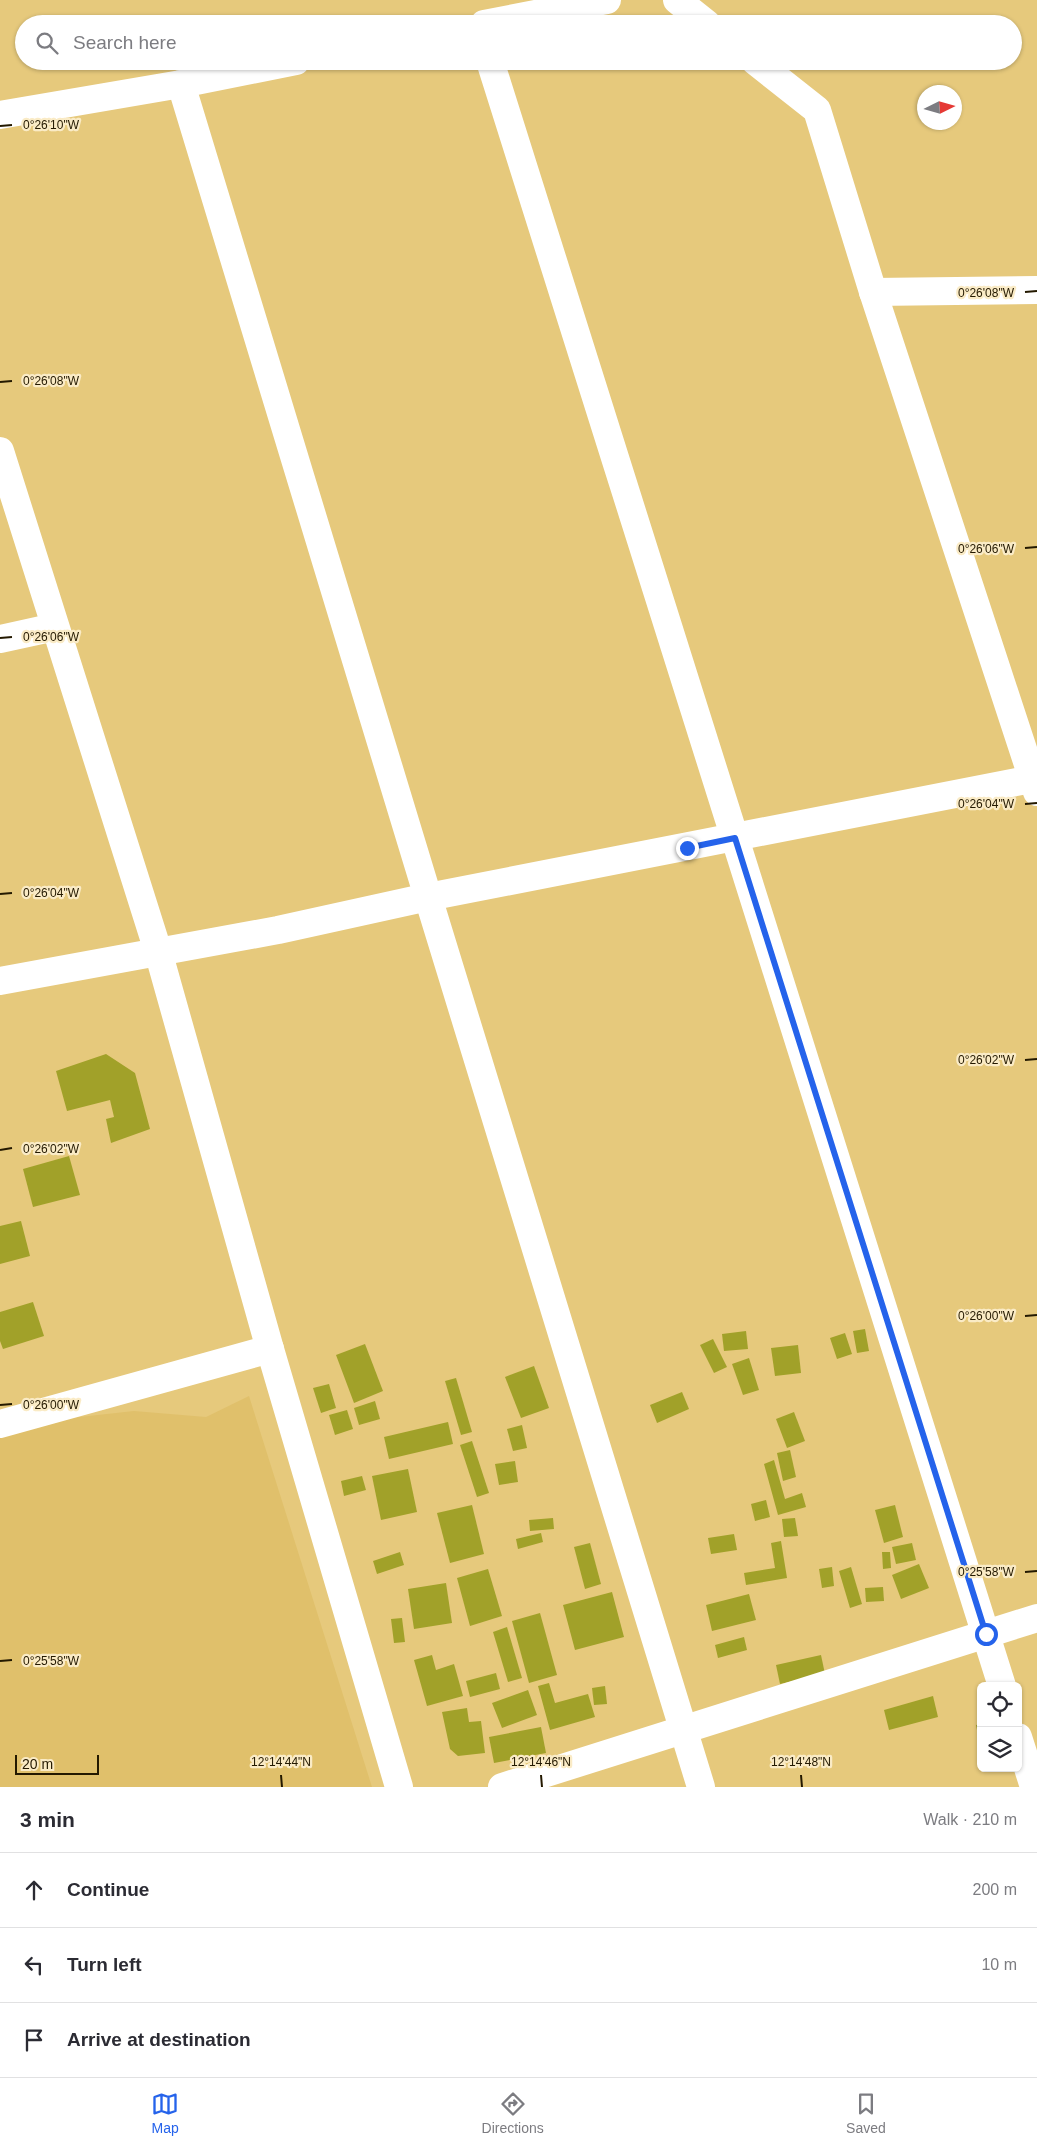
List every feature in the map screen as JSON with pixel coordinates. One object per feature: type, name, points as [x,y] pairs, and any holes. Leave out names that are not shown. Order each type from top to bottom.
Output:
[{"type":"street","points":[[530,15],[606,0]]},
{"type":"street","points":[[677,0],[696,15]]},
{"type":"street","points":[[0,115],[251,70]]},
{"type":"street","points":[[493,70],[1001,1682]]},
{"type":"street","points":[[0,981],[278,930],[428,898],[735,838],[1036,783],[873,292],[817,110],[766,70]]},
{"type":"street","points":[[181,84],[701,1787]]},
{"type":"street","points":[[873,292],[1037,290]]},
{"type":"street","points":[[0,451],[158,951],[270,1349],[399,1787]]},
{"type":"street","points":[[0,639],[56,627]]},
{"type":"street","points":[[0,1424],[270,1349]]},
{"type":"street","points":[[502,1787],[1037,1618]]},
{"type":"street","points":[[1022,1750],[1034,1787]]},
{"type":"shaded area","points":[[249,1396],[372,1787],[0,1787],[0,1436],[52,1420],[134,1411],[206,1417]]},
{"type":"building","points":[[106,1054],[135,1073],[150,1129],[111,1143],[106,1119],[114,1117],[110,1100],[67,1111],[56,1071]]},
{"type":"building","points":[[69,1156],[80,1195],[33,1207],[23,1169]]},
{"type":"building","points":[[21,1221],[30,1256],[0,1264],[0,1226]]},
{"type":"building","points":[[33,1302],[44,1336],[3,1349],[0,1341],[0,1312]]},
{"type":"building","points":[[865,1329],[869,1351],[857,1353],[853,1331]]},
{"type":"building","points":[[746,1331],[748,1349],[724,1351],[722,1334]]},
{"type":"building","points":[[845,1333],[852,1354],[837,1359],[830,1338]]},
{"type":"building","points":[[713,1339],[727,1367],[714,1373],[700,1345]]},
{"type":"building","points":[[365,1344],[383,1391],[354,1403],[336,1355]]},
{"type":"building","points":[[798,1345],[801,1373],[775,1376],[771,1348]]},
{"type":"building","points":[[749,1358],[759,1390],[743,1395],[732,1364]]},
{"type":"building","points":[[534,1366],[549,1408],[521,1418],[505,1377]]},
{"type":"building","points":[[456,1378],[472,1432],[461,1435],[445,1381]]},
{"type":"building","points":[[329,1384],[336,1408],[321,1413],[313,1388]]},
{"type":"building","points":[[682,1392],[689,1409],[657,1423],[650,1405]]},
{"type":"building","points":[[375,1401],[380,1419],[359,1425],[354,1408]]},
{"type":"building","points":[[347,1410],[353,1429],[335,1435],[329,1415]]},
{"type":"building","points":[[794,1412],[805,1441],[787,1448],[776,1419]]},
{"type":"building","points":[[448,1422],[453,1444],[389,1459],[384,1437]]},
{"type":"building","points":[[522,1425],[527,1448],[513,1451],[507,1429]]},
{"type":"building","points":[[472,1441],[489,1493],[477,1497],[460,1445]]},
{"type":"building","points":[[790,1450],[796,1477],[783,1481],[777,1453]]},
{"type":"building","points":[[774,1460],[785,1499],[802,1493],[806,1507],[778,1515],[764,1464]]},
{"type":"building","points":[[515,1461],[518,1482],[499,1485],[495,1464]]},
{"type":"building","points":[[408,1469],[417,1512],[381,1520],[372,1476]]},
{"type":"building","points":[[362,1476],[366,1490],[344,1496],[341,1481]]},
{"type":"building","points":[[766,1500],[770,1517],[755,1521],[751,1504]]},
{"type":"building","points":[[472,1505],[484,1554],[450,1563],[437,1513]]},
{"type":"building","points":[[895,1505],[903,1537],[884,1543],[875,1510]]},
{"type":"building","points":[[553,1518],[554,1529],[530,1531],[529,1520]]},
{"type":"building","points":[[795,1518],[798,1536],[784,1537],[782,1519]]},
{"type":"building","points":[[541,1533],[543,1542],[518,1549],[516,1539]]},
{"type":"building","points":[[734,1534],[737,1550],[711,1554],[708,1538]]},
{"type":"building","points":[[781,1541],[787,1578],[746,1585],[744,1573],[775,1568],[771,1543]]},
{"type":"building","points":[[590,1543],[601,1584],[585,1589],[574,1547]]},
{"type":"building","points":[[912,1543],[916,1560],[896,1564],[892,1547]]},
{"type":"building","points":[[400,1552],[404,1565],[377,1574],[373,1561]]},
{"type":"building","points":[[882,1552],[890,1552],[891,1568],[883,1569]]},
{"type":"building","points":[[919,1564],[929,1588],[901,1599],[892,1575]]},
{"type":"building","points":[[832,1567],[834,1586],[822,1588],[819,1569]]},
{"type":"building","points":[[851,1567],[862,1604],[850,1608],[839,1571]]},
{"type":"building","points":[[488,1569],[502,1616],[470,1626],[457,1578]]},
{"type":"building","points":[[446,1583],[452,1623],[414,1629],[408,1589]]},
{"type":"building","points":[[883,1587],[884,1601],[866,1602],[865,1588]]},
{"type":"building","points":[[612,1592],[624,1637],[575,1650],[563,1605]]},
{"type":"building","points":[[749,1594],[756,1620],[712,1631],[706,1605]]},
{"type":"building","points":[[540,1613],[557,1675],[529,1683],[512,1621]]},
{"type":"building","points":[[402,1618],[405,1642],[394,1643],[391,1619]]},
{"type":"building","points":[[507,1627],[522,1678],[508,1682],[493,1632]]},
{"type":"building","points":[[744,1637],[747,1650],[718,1658],[715,1645]]},
{"type":"building","points":[[432,1655],[436,1670],[454,1664],[463,1696],[427,1706],[414,1660]]},
{"type":"building","points":[[821,1655],[825,1674],[780,1684],[776,1665]]},
{"type":"building","points":[[496,1673],[500,1689],[470,1697],[466,1681]]},
{"type":"building","points":[[549,1683],[555,1703],[588,1694],[595,1717],[550,1730],[538,1686]]},
{"type":"building","points":[[605,1686],[607,1704],[594,1705],[592,1688]]},
{"type":"building","points":[[528,1690],[537,1715],[502,1728],[492,1703]]},
{"type":"building","points":[[933,1696],[938,1717],[889,1730],[884,1710]]},
{"type":"building","points":[[467,1708],[469,1722],[481,1721],[485,1753],[458,1756],[450,1749],[442,1712]]},
{"type":"building","points":[[541,1727],[546,1753],[494,1763],[489,1737]]},
{"type":"route","points":[[687,848],[735,838],[986,1634]]}]
